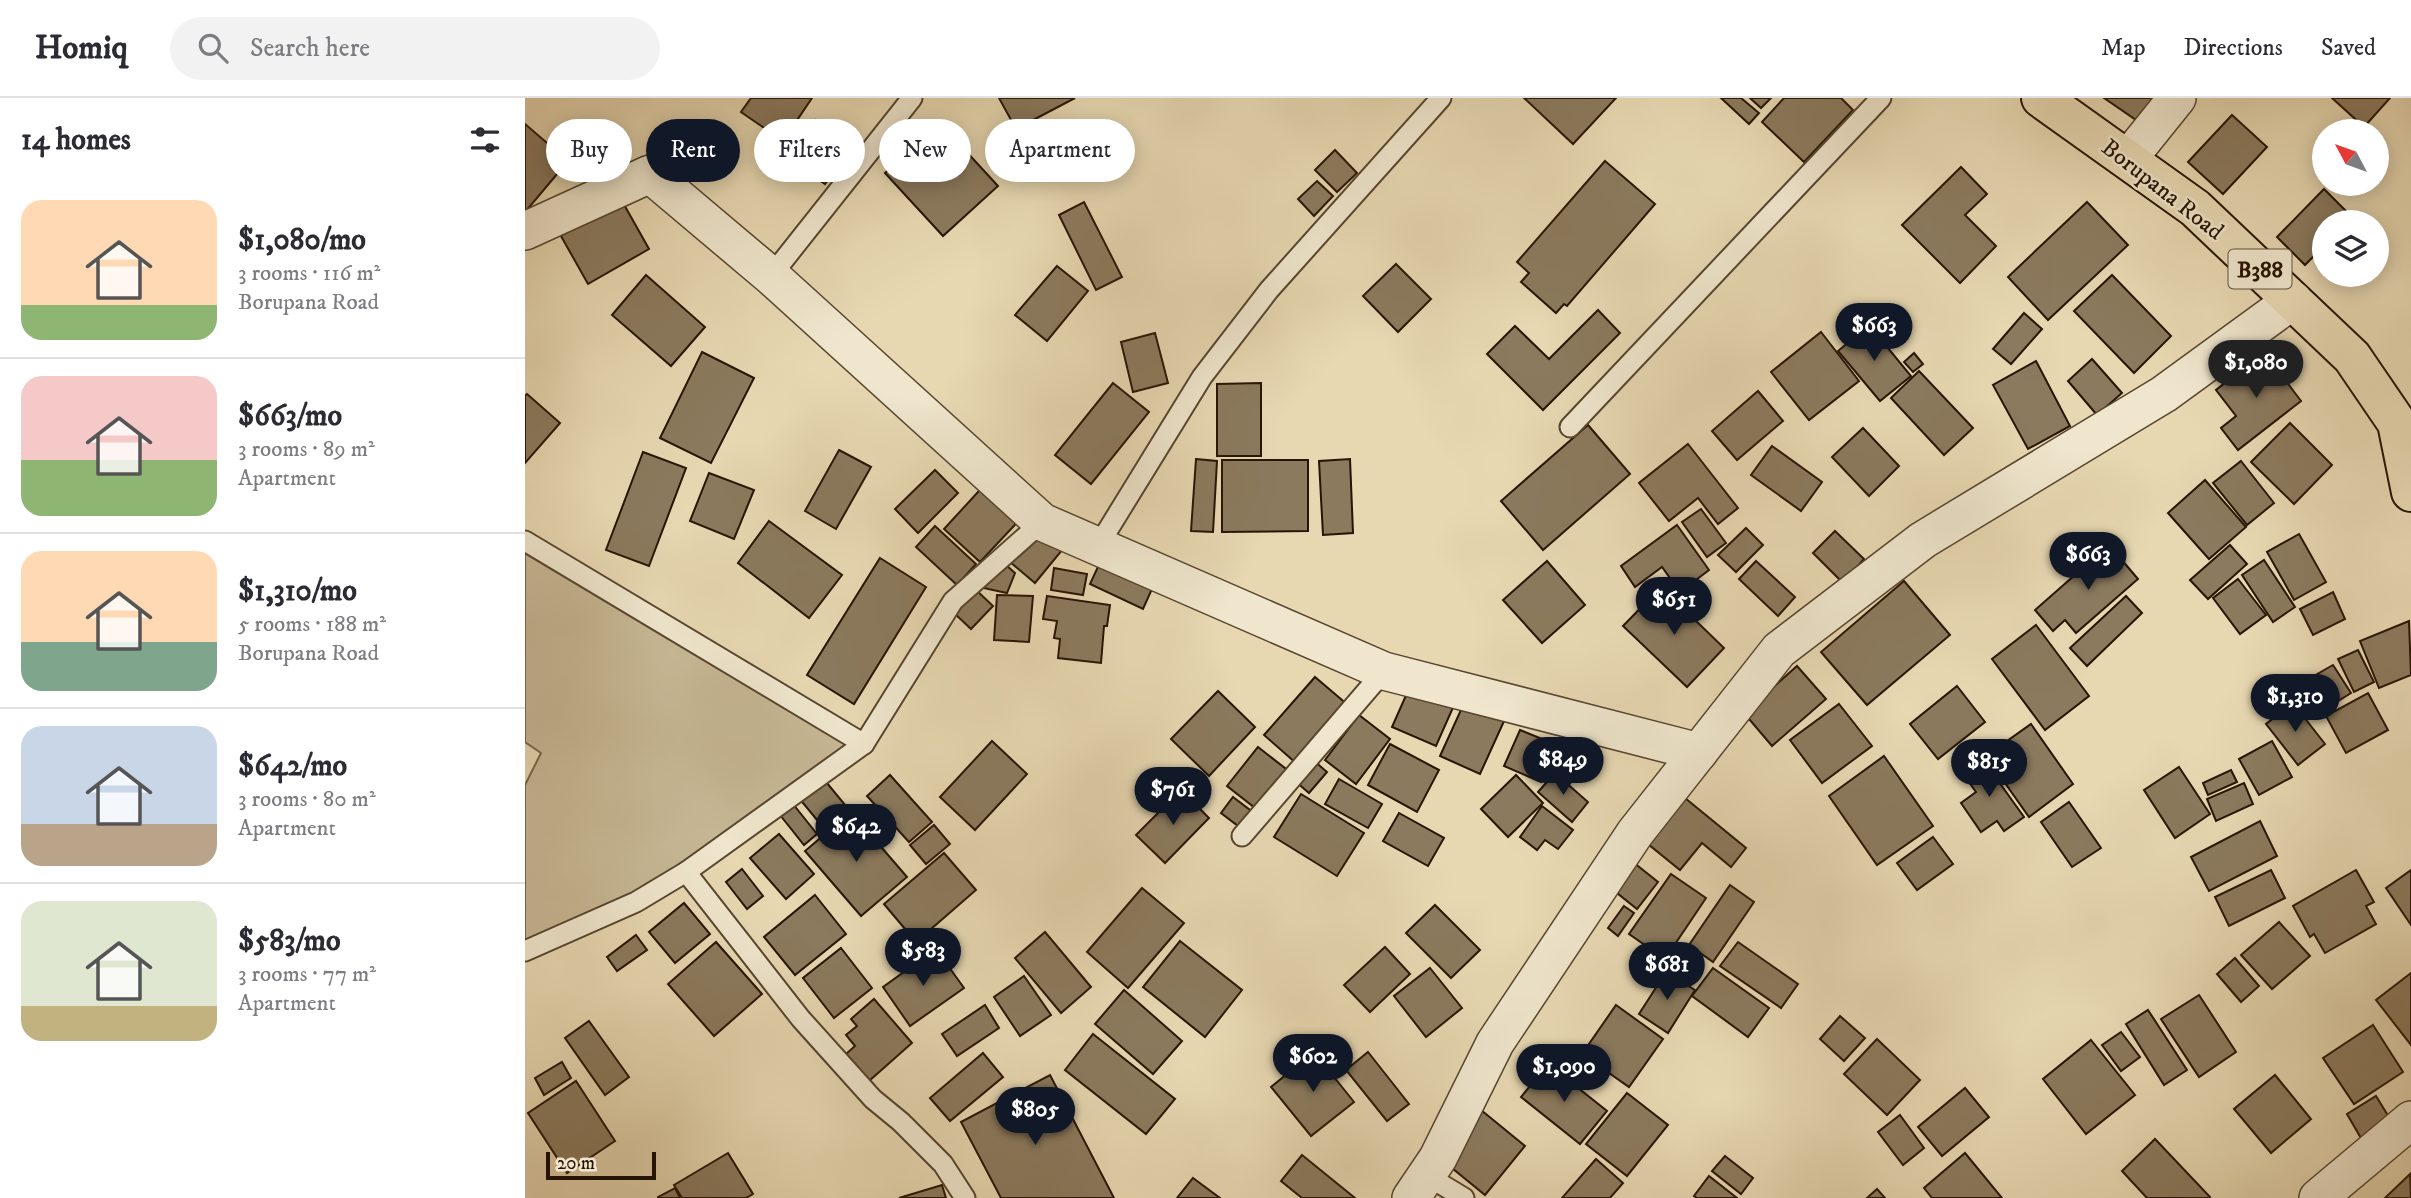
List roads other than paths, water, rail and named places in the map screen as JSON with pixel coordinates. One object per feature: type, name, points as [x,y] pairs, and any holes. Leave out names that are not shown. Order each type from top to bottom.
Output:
[{"type":"main road","name":"Borupana Road","points":[[2041,98],[2195,208],[2352,357],[2397,423],[2411,492]]},
{"type":"street","points":[[2128,159],[2177,98]]},
{"type":"street","points":[[525,231],[650,174],[771,276],[1042,522],[1384,671],[1699,752]]},
{"type":"street","points":[[1418,1187],[1495,1043],[1635,833],[1779,650],[1912,548],[2164,394],[2293,300]]},
{"type":"street","points":[[2318,1198],[2411,1120]]},
{"type":"lane","points":[[771,276],[912,98]]},
{"type":"lane","points":[[1098,546],[1202,377],[1269,290],[1441,98]]},
{"type":"lane","points":[[1570,427],[1881,98]]},
{"type":"lane","points":[[525,951],[636,902],[686,872],[864,744],[953,601],[1042,522]]},
{"type":"lane","points":[[525,541],[864,744]]},
{"type":"lane","points":[[1242,836],[1384,671]]},
{"type":"lane","points":[[686,872],[801,1019],[873,1099],[901,1122],[943,1164],[965,1198]]},
{"type":"lane","points":[[1418,1187],[1464,1198]]}]
